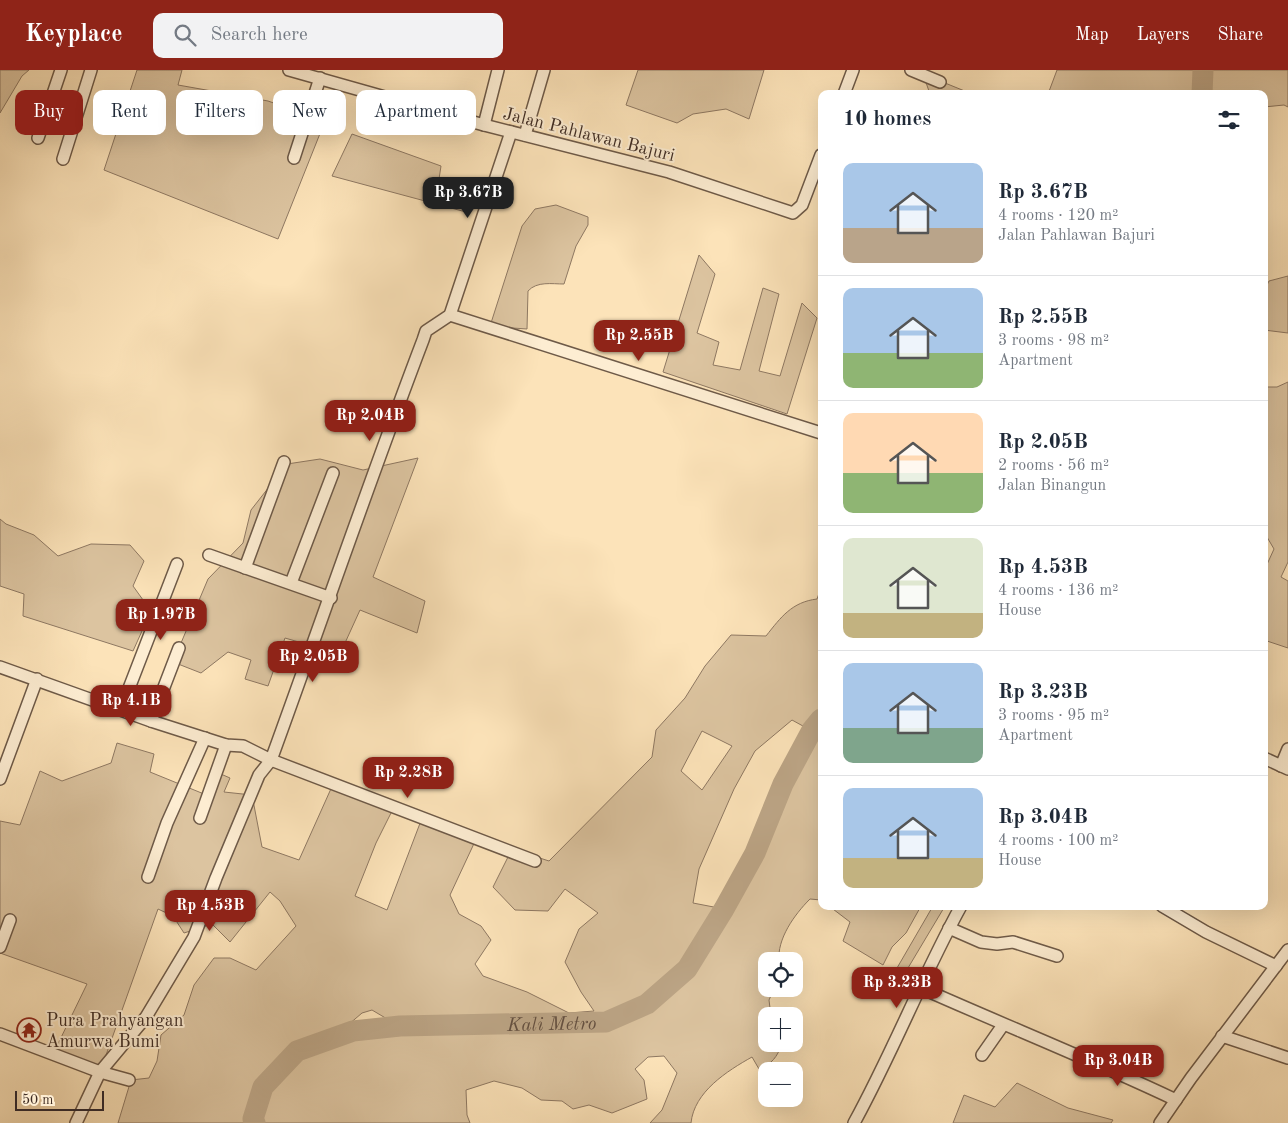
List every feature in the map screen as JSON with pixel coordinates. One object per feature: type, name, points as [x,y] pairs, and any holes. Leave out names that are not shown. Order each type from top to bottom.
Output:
[{"type":"street","points":[[38,138],[61,70]]},
{"type":"street","points":[[63,159],[91,70]]},
{"type":"street","name":"Jalan Pahlawan Bajuri","points":[[289,70],[484,125],[669,172],[793,213],[802,206],[818,163]]},
{"type":"street","points":[[484,125],[498,70]]},
{"type":"street","points":[[525,135],[544,70]]},
{"type":"street","points":[[846,90],[853,70]]},
{"type":"street","points":[[911,70],[940,82]]},
{"type":"street","points":[[294,158],[320,78]]},
{"type":"street","points":[[76,1123],[100,1072],[146,1017],[194,937],[216,878],[259,775],[271,760],[331,598],[366,491],[422,340],[426,331],[450,315],[511,132]]},
{"type":"street","points":[[450,315],[818,432]]},
{"type":"street","points":[[245,568],[284,462]]},
{"type":"street","points":[[291,583],[333,473]]},
{"type":"street","points":[[208,556],[331,598]]},
{"type":"street","points":[[121,709],[177,564]]},
{"type":"street","points":[[152,721],[179,648]]},
{"type":"street","points":[[0,668],[37,679],[152,721],[226,745],[243,746],[271,760],[535,861]]},
{"type":"street","points":[[0,779],[37,679]]},
{"type":"street","points":[[148,877],[167,823],[205,738]]},
{"type":"street","points":[[200,818],[226,745]]},
{"type":"street","points":[[1268,760],[1284,768],[1288,749]]},
{"type":"street","points":[[854,1123],[893,1048],[959,910]]},
{"type":"street","points":[[1169,910],[1238,948],[1276,966]]},
{"type":"street","points":[[0,947],[10,920]]},
{"type":"street","points":[[949,928],[982,942],[997,944],[1013,942],[1057,956]]},
{"type":"street","points":[[1160,1123],[1222,1036],[1287,952]]},
{"type":"street","points":[[921,988],[1041,1042],[1103,1065],[1176,1100]]},
{"type":"street","points":[[982,1055],[1003,1025]]},
{"type":"street","points":[[0,1034],[100,1072],[129,1080]]},
{"type":"street","points":[[1222,1036],[1288,1058]]},
{"type":"shaded area","points":[[0,70],[29,70],[22,76],[0,113]]},
{"type":"shaded area","points":[[137,70],[182,70],[178,85],[206,90],[176,90],[176,135],[263,135],[263,100],[273,103],[273,135],[319,135],[278,239],[104,170],[116,135],[166,135],[166,90],[130,90]]},
{"type":"shaded area","points":[[638,70],[764,70],[749,119],[726,109],[693,114],[677,123],[626,105]]},
{"type":"shaded area","points":[[1057,70],[1288,70],[1288,107],[1284,105],[1268,107],[1268,90],[1050,90]]},
{"type":"shaded area","points":[[923,74],[962,90],[929,90]]},
{"type":"shaded area","points":[[352,134],[441,166],[439,179],[481,192],[466,212],[332,176]]},
{"type":"shaded area","points":[[556,205],[588,217],[588,225],[576,246],[564,284],[540,284],[528,291],[527,329],[498,327],[491,323],[522,226],[535,209]]},
{"type":"shaded area","points":[[699,255],[715,274],[697,333],[719,342],[713,365],[740,370],[763,288],[779,294],[759,371],[780,376],[802,303],[817,318],[787,414],[663,372]]},
{"type":"shaded area","points":[[1288,276],[1288,333],[1268,330],[1269,281]]},
{"type":"shaded area","points":[[1288,382],[1288,562],[1281,577],[1288,581],[1288,648],[1268,641],[1268,562],[1274,549],[1268,539],[1268,387],[1277,387]]},
{"type":"shaded area","points":[[418,458],[373,577],[425,601],[417,633],[360,610],[340,654],[285,638],[268,686],[245,679],[251,660],[228,652],[201,673],[173,662],[208,579],[243,543],[251,510],[287,464],[320,459],[363,470]]},
{"type":"shaded area","points":[[0,519],[6,524],[34,535],[58,556],[91,544],[130,545],[144,561],[133,586],[151,611],[133,651],[23,616],[24,594],[0,586]]},
{"type":"shaded area","points":[[818,596],[818,900],[810,899],[798,912],[784,936],[779,952],[758,952],[758,997],[770,997],[770,1007],[758,1007],[758,1052],[778,1053],[771,1062],[758,1062],[758,1067],[752,1057],[732,1069],[713,1084],[698,1102],[693,1112],[691,1123],[650,1123],[662,1110],[677,1073],[664,1056],[648,1057],[635,1069],[644,1080],[647,1099],[612,1113],[589,1105],[573,1109],[562,1101],[541,1100],[522,1088],[494,1081],[466,1090],[467,1115],[470,1123],[118,1123],[131,1080],[149,1078],[157,1061],[161,1035],[184,1015],[194,985],[214,958],[230,958],[256,970],[296,926],[280,901],[270,892],[230,942],[212,924],[184,933],[173,916],[158,909],[100,1072],[55,1050],[87,984],[0,953],[0,821],[20,825],[40,771],[62,781],[111,763],[117,743],[154,754],[150,772],[204,794],[214,771],[230,778],[224,792],[252,795],[262,847],[299,860],[334,782],[395,805],[376,843],[355,896],[387,910],[422,818],[478,835],[450,895],[459,914],[481,926],[491,940],[475,964],[483,976],[527,992],[569,1013],[594,1011],[581,992],[565,962],[579,929],[598,913],[565,889],[548,911],[515,910],[493,887],[512,849],[549,861],[652,757],[656,730],[685,698],[705,666],[731,635],[766,636],[782,617],[801,603],[817,599]],"holes":[[[792,720],[812,731],[783,784],[755,853],[724,909],[693,903],[699,869],[734,789],[755,751]],[[702,731],[732,746],[702,790],[681,771]],[[372,1010],[399,1026],[353,1031],[334,1037],[362,1013]]]},
{"type":"shaded area","points":[[834,910],[919,910],[906,933],[892,947],[883,965],[843,941],[850,922]]},
{"type":"shaded area","points":[[931,910],[943,910],[905,973],[897,968]]},
{"type":"shaded area","points":[[1017,1083],[1068,1108],[1113,1120],[1111,1123],[953,1123],[964,1095],[995,1107]]},
{"type":"waterway","name":"Kali Metro","points":[[1202,90],[1203,70]]},
{"type":"waterway","name":"Kali Metro","points":[[255,1123],[253,1119],[263,1087],[297,1051],[353,1031],[400,1026],[606,1022],[647,1004],[687,969],[724,909],[755,853],[783,784],[812,730],[818,723]]},
{"type":"place","name":"Pura Prahyangan Amurwa Bumi","points":[[29,1030]]}]
